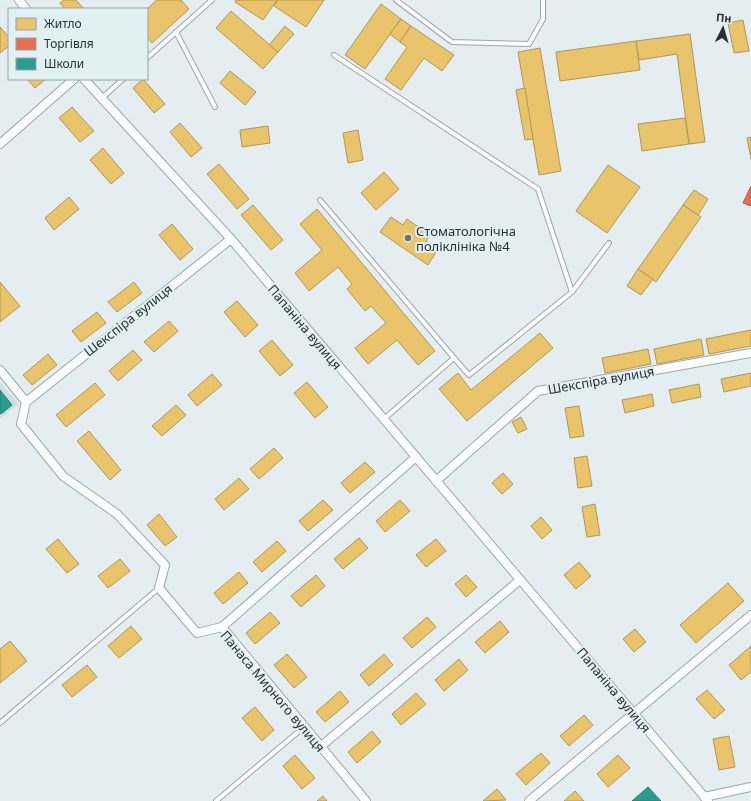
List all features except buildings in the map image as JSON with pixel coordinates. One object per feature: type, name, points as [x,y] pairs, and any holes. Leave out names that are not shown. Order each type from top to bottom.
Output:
[{"type":"street","points":[[19,0],[25,8]]},
{"type":"street","points":[[0,144],[73,80]]},
{"type":"street","name":"Папаніна вулиця","points":[[85,80],[231,239],[706,799]]},
{"type":"street","name":"Шекспіра вулиця","points":[[26,402],[231,239]]},
{"type":"street","name":"Шекспіра вулиця","points":[[436,481],[538,391],[751,353]]},
{"type":"street","points":[[0,370],[26,402],[21,424],[63,476],[117,514],[165,565],[159,588]]},
{"type":"street","points":[[222,627],[416,457]]},
{"type":"street","points":[[320,747],[520,580]]},
{"type":"street","name":"Панаса Мирного вулиця","points":[[159,588],[197,633],[222,627],[366,801]]},
{"type":"street","points":[[529,801],[751,614]]},
{"type":"street","points":[[706,799],[751,787]]},
{"type":"lane","points":[[148,57],[212,0]]},
{"type":"lane","points":[[396,0],[452,42],[529,44],[544,20],[543,0]]},
{"type":"lane","points":[[176,32],[215,107]]},
{"type":"lane","points":[[334,55],[538,189],[572,292]]},
{"type":"lane","points":[[102,98],[122,80]]},
{"type":"lane","points":[[320,200],[469,375],[572,292],[609,243]]},
{"type":"lane","points":[[384,418],[454,358]]},
{"type":"lane","points":[[0,723],[159,588]]},
{"type":"lane","points":[[216,801],[304,727]]},
{"type":"shaded area","points":[[0,382],[19,404],[0,419]]},
{"type":"place","name":"Стоматологічна поліклініка №4","points":[[408,238]]}]
